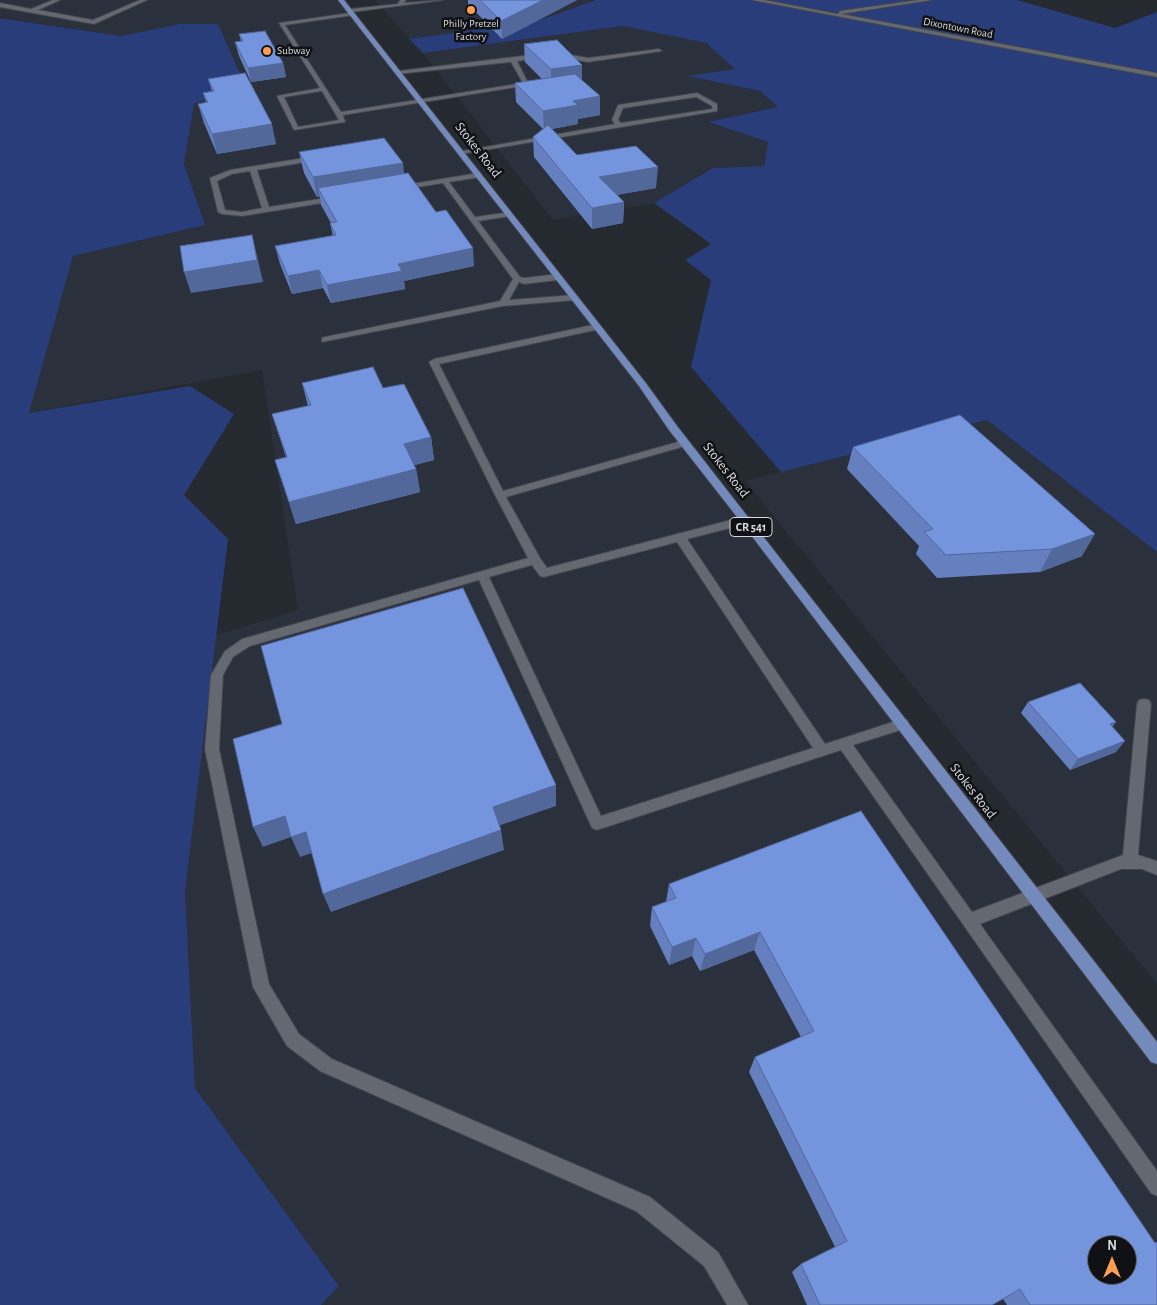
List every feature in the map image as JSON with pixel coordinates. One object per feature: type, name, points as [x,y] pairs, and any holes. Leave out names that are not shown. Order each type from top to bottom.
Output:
[{"type":"main road","name":"Stokes Road","points":[[341,0],[597,327],[1157,1056]]},
{"type":"street","points":[[32,11],[57,0]]},
{"type":"street","points":[[0,5],[94,22],[144,0]]},
{"type":"street","points":[[324,89],[280,96],[296,129],[343,121],[324,89],[281,24],[402,2],[440,0]]},
{"type":"street","name":"Dixontown Road","points":[[755,0],[1157,75]]},
{"type":"street","points":[[830,14],[929,0]]},
{"type":"street","points":[[399,73],[555,54],[588,60],[659,51]]},
{"type":"street","points":[[339,114],[528,84],[512,60]]},
{"type":"street","points":[[461,152],[620,126],[715,110],[715,105],[697,95],[620,106],[615,120],[620,126]]},
{"type":"street","points":[[320,157],[230,172],[213,180],[222,212],[242,214],[351,196]]},
{"type":"street","points":[[253,168],[266,210]]},
{"type":"street","points":[[389,190],[478,175]]},
{"type":"street","points":[[445,181],[517,279],[524,281],[558,277]]},
{"type":"street","points":[[474,219],[508,214]]},
{"type":"street","points":[[503,302],[517,279]]},
{"type":"street","points":[[325,340],[503,302],[574,298]]},
{"type":"street","points":[[597,327],[434,362],[500,495],[544,573],[746,520]]},
{"type":"street","points":[[500,495],[685,443]]},
{"type":"street","points":[[679,537],[822,750]]},
{"type":"street","points":[[535,560],[246,642],[228,654],[217,675],[212,749],[261,987],[293,1040],[326,1065],[643,1204],[711,1260],[738,1305]]},
{"type":"street","points":[[482,575],[597,824],[902,724]]},
{"type":"street","points":[[1130,861],[1144,704]]},
{"type":"street","points":[[844,743],[1157,1187]]},
{"type":"street","points":[[969,920],[1033,894],[1122,862],[1130,861],[1157,868]]},
{"type":"shaded area","points":[[0,0],[341,0],[1157,1056],[1157,1305],[321,1305],[339,1286],[195,1088],[185,891],[216,635],[298,610],[262,370],[28,413],[73,256],[205,225],[184,164],[194,103],[244,83],[179,24],[121,36],[0,17]]},
{"type":"shaded area","points":[[375,0],[596,0],[537,21],[409,39]]},
{"type":"shaded area","points":[[596,0],[1017,0],[1115,28],[1157,12],[1157,552],[987,420],[781,472],[691,367],[711,280],[685,260],[711,244],[654,203],[713,168],[764,166],[768,142],[708,122],[778,107],[760,91],[687,76],[735,69],[706,43],[623,26],[423,53],[409,39],[537,21]]},
{"type":"shaded area","points":[[0,18],[121,36],[179,24],[218,24],[244,83],[194,104],[184,164],[205,225],[73,256],[29,413],[190,386],[234,414],[184,495],[228,539],[185,891],[195,1088],[339,1286],[321,1305],[0,1305]]},
{"type":"shaded area","points":[[623,26],[706,43],[736,69],[689,76],[760,91],[779,107],[709,123],[768,142],[764,166],[713,168],[654,203],[553,220],[423,53]]},
{"type":"shaded area","points":[[987,420],[1157,552],[1157,984],[745,481]]},
{"type":"building","points":[[480,0],[543,0],[501,21]]},
{"type":"building","points":[[265,31],[283,63],[248,68],[235,42],[243,41],[239,34]]},
{"type":"building","points":[[557,40],[582,65],[551,69],[524,44]]},
{"type":"building","points":[[245,73],[272,124],[212,134],[198,104],[208,102],[203,93],[214,91],[208,79]]},
{"type":"building","points":[[575,74],[600,96],[573,101],[578,105],[543,111],[515,83]]},
{"type":"building","points":[[548,125],[577,155],[636,146],[658,167],[599,177],[624,202],[592,208],[533,137]]},
{"type":"building","points":[[384,138],[403,163],[313,177],[299,152]]},
{"type":"building","points":[[408,173],[436,212],[446,210],[473,248],[398,264],[402,271],[327,285],[319,270],[288,276],[275,246],[336,235],[330,223],[337,222],[318,188]]},
{"type":"building","points":[[252,235],[257,260],[184,272],[180,246]]},
{"type":"building","points":[[373,367],[383,388],[404,384],[431,437],[404,444],[416,469],[289,502],[275,460],[287,457],[272,414],[311,405],[302,383]]},
{"type":"building","points":[[960,415],[1095,534],[1052,549],[946,555],[924,532],[933,529],[853,447]]},
{"type":"building","points":[[463,588],[556,785],[493,807],[501,830],[323,894],[306,832],[291,837],[285,816],[253,827],[233,739],[282,724],[261,646]]},
{"type":"building","points":[[1080,683],[1116,722],[1110,724],[1125,741],[1078,759],[1028,702]]},
{"type":"building","points":[[861,811],[1155,1243],[1157,1242],[1157,1305],[1030,1305],[1020,1289],[992,1305],[820,1305],[801,1264],[847,1241],[755,1057],[814,1031],[760,932],[705,954],[696,938],[672,947],[652,907],[676,898],[669,884]]},
{"type":"place","name":"Philly Pretzel Factory","points":[[471,10]]},
{"type":"place","name":"Subway","points":[[267,51]]}]
